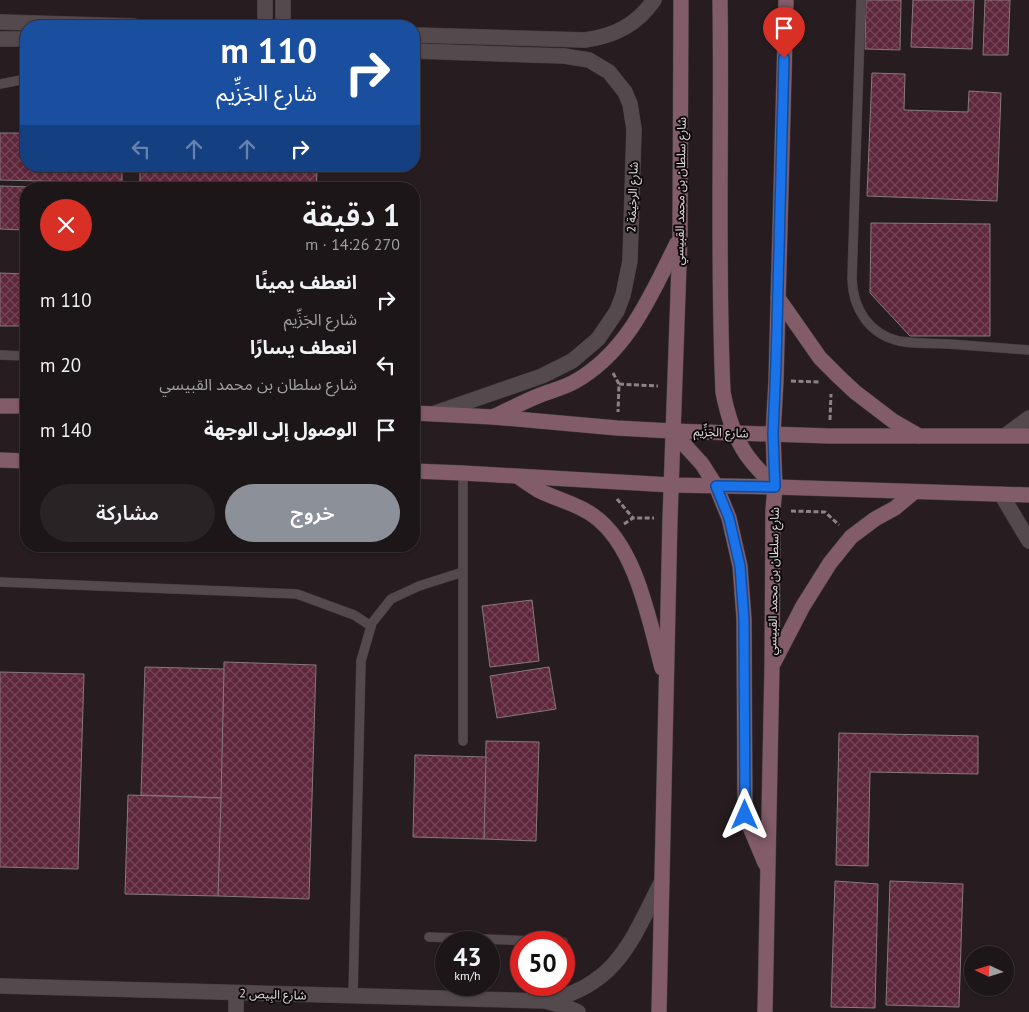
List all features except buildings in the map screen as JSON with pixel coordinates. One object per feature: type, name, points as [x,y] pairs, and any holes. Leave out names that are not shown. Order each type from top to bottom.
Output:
[{"type":"main road","name":"شارع سلطان بن محمد القبيسي","points":[[659,1012],[672,431],[680,237],[681,0]]},
{"type":"main road","points":[[720,0],[722,82],[720,317],[723,392],[726,410],[735,433],[747,455],[775,487]]},
{"type":"main road","name":"شارع سلطان بن محمد القبيسي","points":[[764,1012],[772,665],[772,510],[775,487],[773,434],[786,0]]},
{"type":"main road","points":[[494,417],[538,396],[574,382],[606,359],[626,338],[646,306],[680,237]]},
{"type":"main road","points":[[778,298],[820,358],[839,377],[855,392],[893,421],[920,437]]},
{"type":"main road","points":[[0,406],[20,406]]},
{"type":"main road","name":"شارع الجَزِّيم","points":[[420,413],[672,431],[829,436],[1029,436]]},
{"type":"main road","points":[[672,431],[702,464],[716,486],[729,518],[740,566],[744,619],[745,815],[768,870]]},
{"type":"main road","points":[[0,460],[20,461]]},
{"type":"main road","points":[[420,472],[671,486],[775,487],[1029,495]]},
{"type":"main road","points":[[518,477],[539,490],[577,505],[596,517],[611,532],[628,560],[640,588],[666,685]]},
{"type":"main road","points":[[772,665],[803,606],[830,563],[851,537],[875,519],[895,508],[914,492]]},
{"type":"street","points":[[265,0],[265,20]]},
{"type":"street","points":[[283,0],[283,20]]},
{"type":"street","points":[[420,35],[585,40],[600,38],[615,34],[628,27],[639,18],[654,0]]},
{"type":"street","points":[[0,22],[20,23]]},
{"type":"street","points":[[0,39],[20,40]]},
{"type":"street","name":"شارع الرخيمَة 2","points":[[420,51],[564,56],[588,60],[609,72],[618,82],[625,92],[633,116],[628,278],[617,311],[608,325],[586,351],[557,369],[435,414]]},
{"type":"street","points":[[1006,435],[1029,418]]},
{"type":"street","points":[[1001,494],[1029,541]]},
{"type":"street","name":"شارع البِيص 2","points":[[546,1001],[565,997],[584,989],[601,978],[615,964],[627,948],[662,881]]},
{"type":"street","name":"شارع البِيص 2","points":[[0,986],[353,996],[435,993]]},
{"type":"street","points":[[236,992],[236,1012]]},
{"type":"street","name":"شارع البِيص 2","points":[[500,995],[546,1001],[578,1012]]},
{"type":"lane","points":[[861,0],[852,279],[852,292],[856,303],[868,324],[877,332],[900,341],[1029,350]]},
{"type":"lane","points":[[0,84],[20,80]]},
{"type":"lane","points":[[0,355],[20,356]]},
{"type":"lane","points":[[463,473],[463,741]]},
{"type":"lane","points":[[353,996],[361,661],[371,626],[391,599],[419,586],[463,572]]},
{"type":"lane","points":[[0,582],[297,594],[354,615],[371,626]]},
{"type":"lane","points":[[429,937],[435,937]]},
{"type":"path","points":[[776,380],[822,382]]},
{"type":"path","points":[[617,428],[619,384],[674,387]]},
{"type":"path","points":[[829,436],[831,392]]},
{"type":"path","points":[[772,510],[825,512]]},
{"type":"route","points":[[745,815],[744,619],[740,566],[729,518],[716,486],[775,487],[773,434],[784,58]]}]
